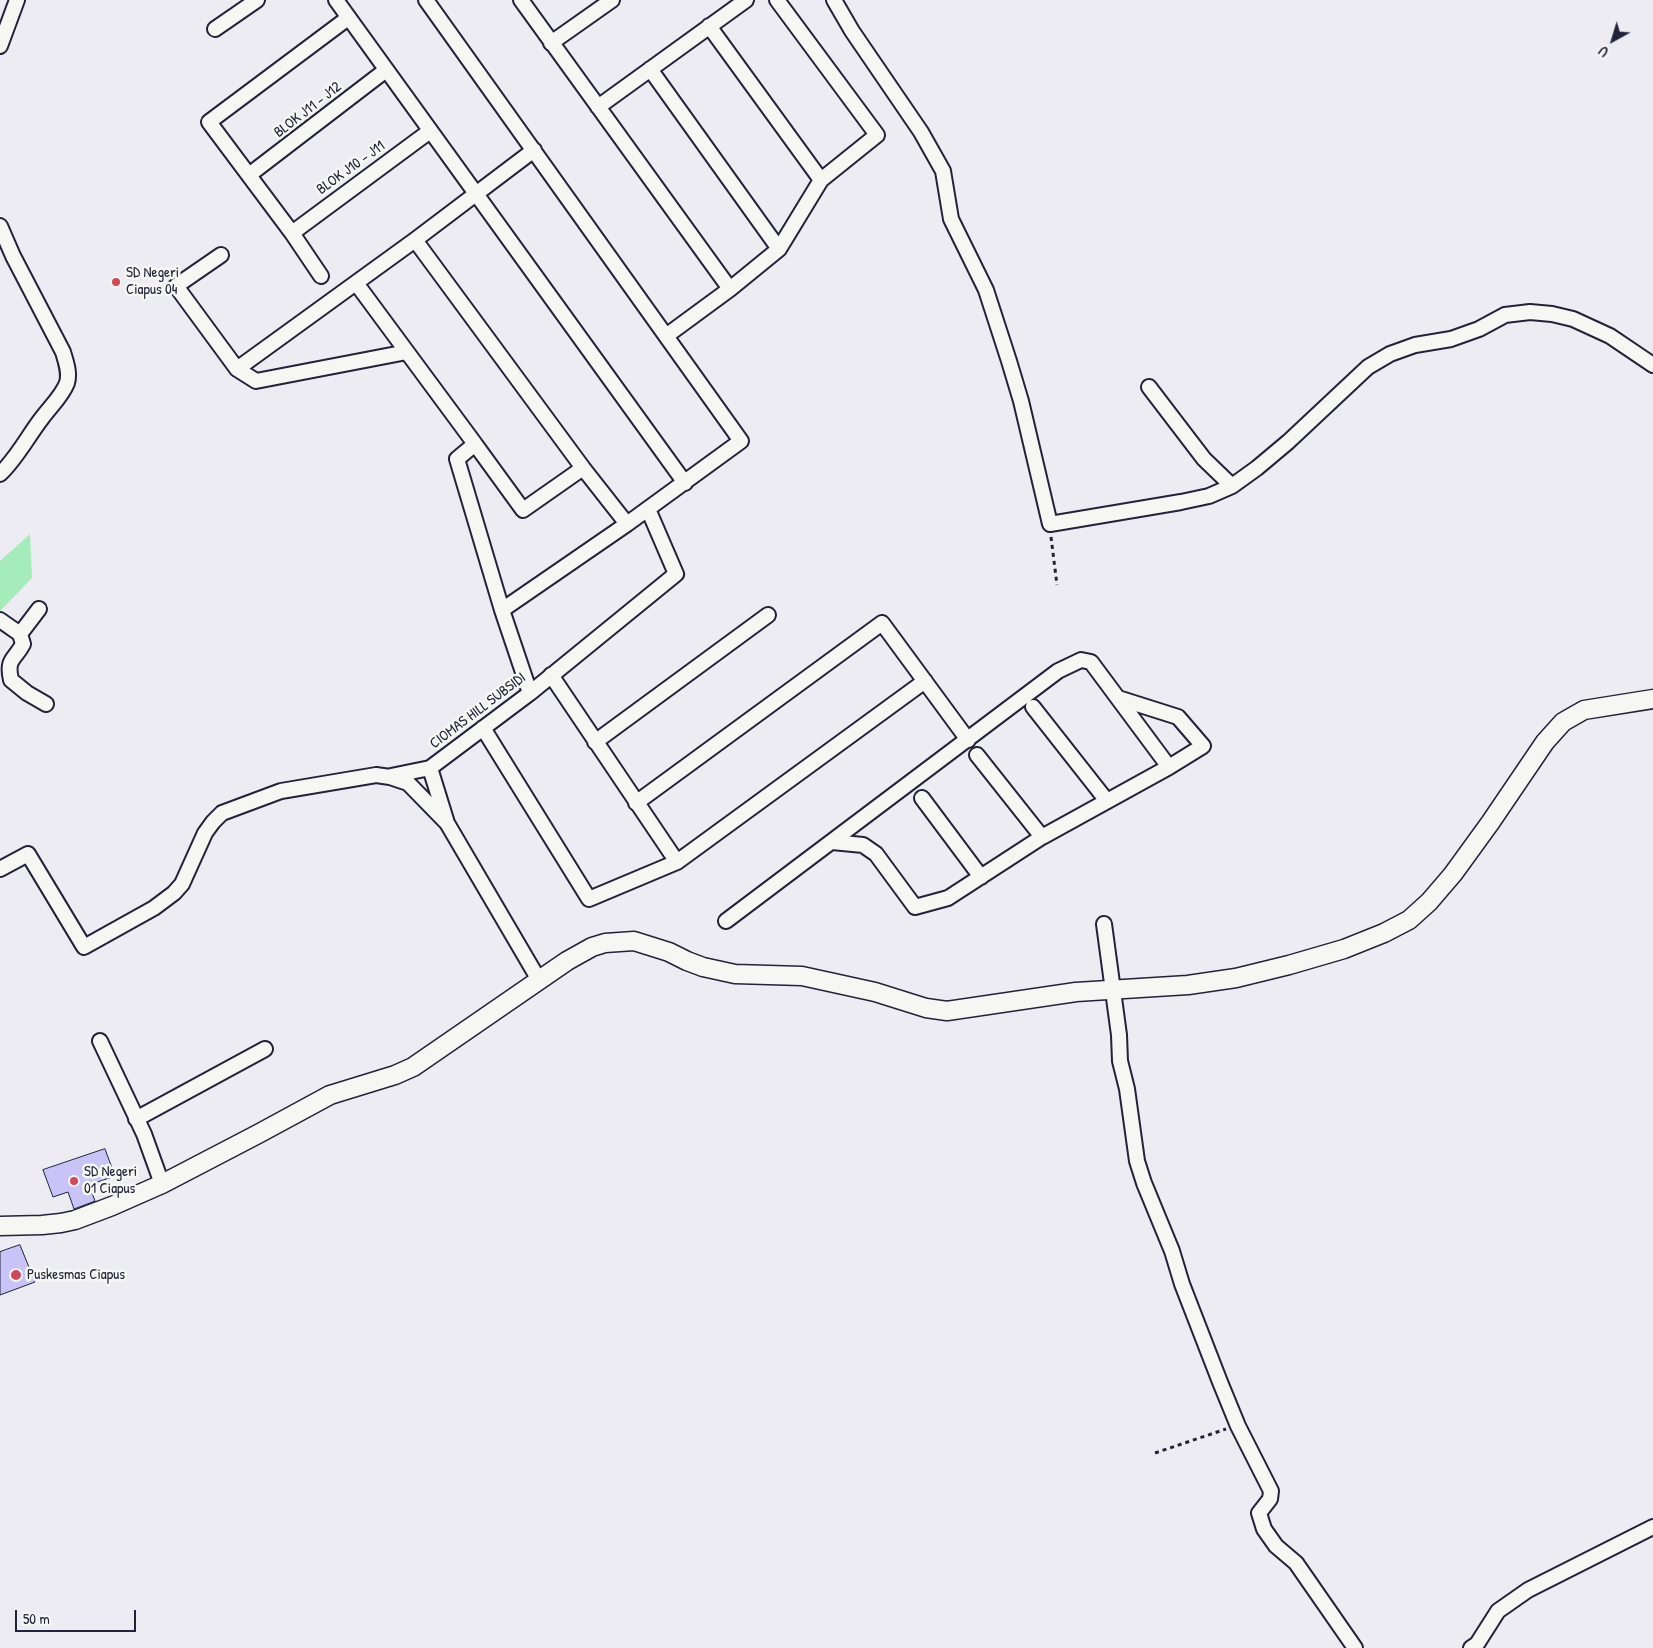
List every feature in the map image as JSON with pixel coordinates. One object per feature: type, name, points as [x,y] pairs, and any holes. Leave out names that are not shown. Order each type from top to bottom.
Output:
[{"type":"street","points":[[0,46],[17,0]]},
{"type":"street","points":[[215,29],[257,0]]},
{"type":"street","points":[[336,0],[685,483]]},
{"type":"street","points":[[426,0],[741,441],[685,483],[502,610]]},
{"type":"street","points":[[521,0],[730,289]]},
{"type":"street","points":[[551,43],[612,0]]},
{"type":"street","points":[[598,106],[746,0]]},
{"type":"street","points":[[666,336],[730,289],[779,249],[821,180],[877,135],[777,0]]},
{"type":"street","points":[[834,0],[852,31],[921,132],[943,171],[951,219],[986,290],[1010,361],[1024,410],[1050,524],[1181,502],[1209,496],[1232,486],[1288,442],[1368,366],[1390,354],[1415,346],[1451,339],[1479,329],[1505,315],[1530,312],[1552,314],[1573,319],[1610,336],[1653,365]]},
{"type":"street","points":[[321,276],[292,232],[209,122],[348,18]]},
{"type":"street","points":[[709,26],[821,180]]},
{"type":"street","points":[[650,69],[779,249]]},
{"type":"street","name":"BLOK J11 - J12","points":[[249,175],[386,70]]},
{"type":"street","name":"BLOK J10 - J11","points":[[292,232],[430,131]]},
{"type":"street","points":[[237,369],[415,240],[534,150]]},
{"type":"street","points":[[0,226],[13,256],[63,352],[68,369],[68,381],[62,394],[43,417],[16,456],[0,474]]},
{"type":"street","points":[[415,240],[583,468],[627,524]]},
{"type":"street","points":[[221,255],[176,286],[237,369],[256,382],[407,352]]},
{"type":"street","points":[[356,283],[523,510],[583,468]]},
{"type":"street","points":[[1149,387],[1204,459],[1232,486]]},
{"type":"street","points":[[475,444],[457,458],[502,610],[530,692]]},
{"type":"street","name":"CIOMAS HILL SUBSIDI","points":[[539,980],[447,823],[430,768],[530,692],[676,574],[648,509]]},
{"type":"street","points":[[20,634],[39,609]]},
{"type":"street","points":[[595,742],[768,615]]},
{"type":"street","points":[[0,620],[20,634],[24,644],[12,658],[10,664],[11,680],[26,693],[46,704]]},
{"type":"street","points":[[636,803],[882,623],[968,740]]},
{"type":"street","points":[[726,921],[1058,671],[1081,660],[1091,662],[1169,767]]},
{"type":"street","points":[[551,675],[677,862]]},
{"type":"street","points":[[483,728],[589,899],[677,862],[925,681]]},
{"type":"street","points":[[832,842],[862,845],[876,854],[915,907],[948,898],[1042,837],[1169,767],[1203,746],[1178,717],[1118,698]]},
{"type":"street","points":[[0,1226],[42,1226],[75,1220],[162,1184],[330,1095],[395,1075],[413,1067],[567,961],[592,947],[605,943],[634,941],[650,945],[703,967],[735,974],[802,976],[875,992],[926,1008],[947,1011],[1076,992],[1188,985],[1236,978],[1344,949],[1384,933],[1409,920],[1429,902],[1453,874],[1545,742],[1563,722],[1584,710],[1653,699]]},
{"type":"street","points":[[1033,707],[1107,801]]},
{"type":"street","points":[[977,755],[1042,837]]},
{"type":"street","points":[[0,870],[28,854],[84,947],[154,908],[174,893],[182,884],[204,833],[222,814],[281,791],[376,775],[390,776],[430,768]]},
{"type":"street","points":[[390,776],[408,783],[447,823]]},
{"type":"street","points":[[922,798],[981,877]]},
{"type":"street","points":[[1104,924],[1120,1061],[1127,1089],[1137,1161],[1144,1183],[1172,1251],[1192,1311],[1238,1426],[1271,1491],[1270,1499],[1259,1512],[1264,1529],[1276,1546],[1296,1563],[1355,1648]]},
{"type":"street","points":[[100,1041],[144,1134],[162,1184]]},
{"type":"street","points":[[136,1119],[265,1049]]},
{"type":"street","points":[[1471,1648],[1477,1644],[1498,1611],[1528,1590],[1653,1530]]},
{"type":"path","points":[[1050,524],[1056,585]]},
{"type":"path","points":[[1154,1452],[1238,1426]]},
{"type":"green space","points":[[30,534],[32,578],[0,611],[0,561]]},
{"type":"building","name":"SD Negeri 01 Ciapus","points":[[105,1149],[115,1176],[89,1185],[95,1201],[74,1209],[68,1192],[53,1197],[43,1170]]},
{"type":"building","name":"Puskesmas Ciapus","points":[[20,1245],[35,1282],[0,1295],[0,1252]]},
{"type":"place","name":"SD Negeri Ciapus 04","points":[[116,282]]},
{"type":"place","name":"SD Negeri 01 Ciapus","points":[[74,1181]]},
{"type":"place","name":"Puskesmas Ciapus","points":[[16,1275]]}]
